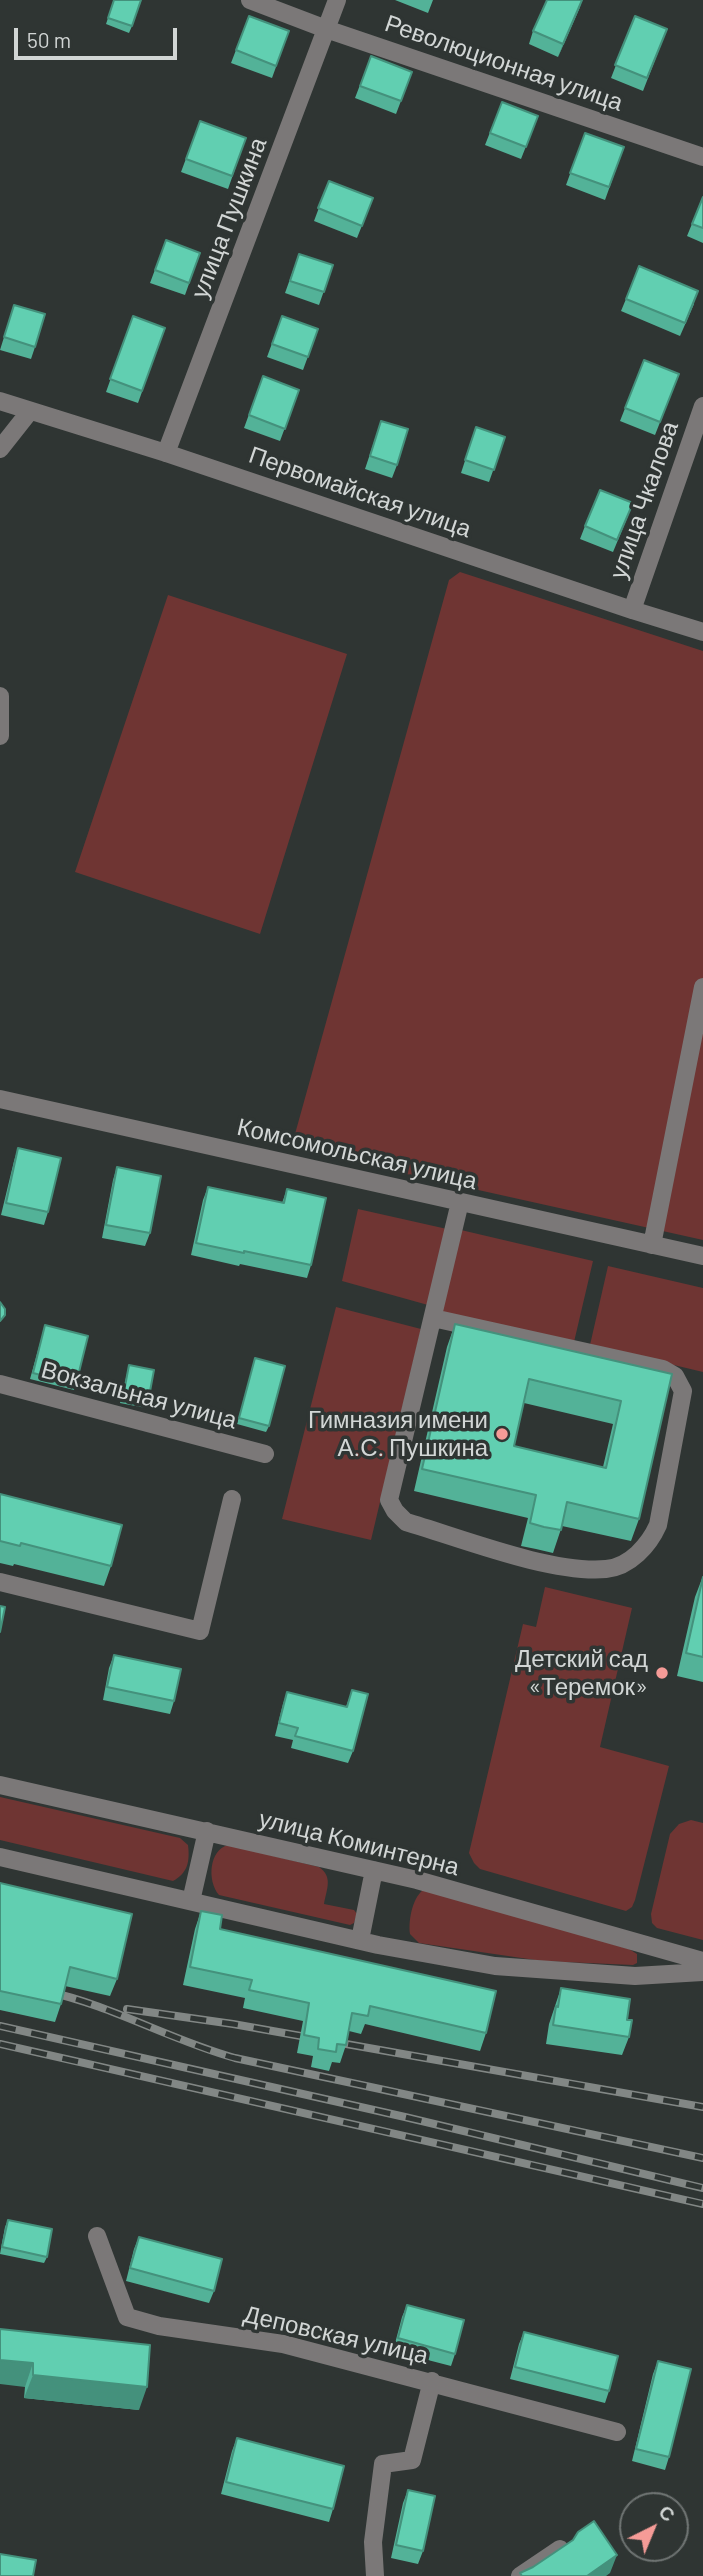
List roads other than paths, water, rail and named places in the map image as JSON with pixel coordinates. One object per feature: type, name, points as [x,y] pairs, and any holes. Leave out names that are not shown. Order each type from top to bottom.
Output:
[{"type":"street","name":"Революционная улица","points":[[250,0],[326,29],[703,157]]},
{"type":"street","name":"улица Пушкина","points":[[166,453],[337,0]]},
{"type":"street","name":"Первомайская улица","points":[[0,401],[166,453],[703,632]]},
{"type":"street","name":"улица Чкалова","points":[[632,610],[703,406]]},
{"type":"street","points":[[0,449],[30,411]]},
{"type":"street","points":[[0,696],[0,736]]},
{"type":"street","points":[[652,1245],[703,988]]},
{"type":"street","name":"Комсомольская улица","points":[[0,1099],[703,1256]]},
{"type":"street","points":[[433,1318],[663,1369],[675,1376],[683,1391],[658,1525],[652,1539],[638,1555],[609,1569],[573,1568],[530,1559],[406,1522],[389,1500],[460,1202]]},
{"type":"street","name":"Вокзальная улица","points":[[0,1384],[265,1454]]},
{"type":"street","points":[[0,1582],[200,1631],[232,1499]]},
{"type":"street","name":"улица Коминтерна","points":[[0,1785],[374,1870],[703,1961]]},
{"type":"street","points":[[191,1901],[207,1831]]},
{"type":"street","points":[[0,1857],[360,1940],[495,1966],[635,1976],[703,1972]]},
{"type":"street","points":[[360,1940],[374,1870]]},
{"type":"street","name":"Деповская улица","points":[[97,2236],[127,2318],[159,2326],[283,2344],[432,2381],[617,2432]]},
{"type":"street","points":[[375,2576],[373,2542],[383,2464],[412,2460],[432,2381]]},
{"type":"street","points":[[520,2576],[561,2549]]},
{"type":"railway","points":[[45,1991],[93,2005],[235,2058],[703,2158]]},
{"type":"railway","points":[[127,2009],[233,2024],[703,2107]]},
{"type":"railway","points":[[0,2026],[405,2117],[703,2188]]},
{"type":"railway","points":[[0,2044],[703,2204]]},
{"type":"place","name":"Гимназия имени А.С. Пушкина","points":[[502,1434]]},
{"type":"place","name":"Детский сад «Теремок»","points":[[662,1673]]}]
